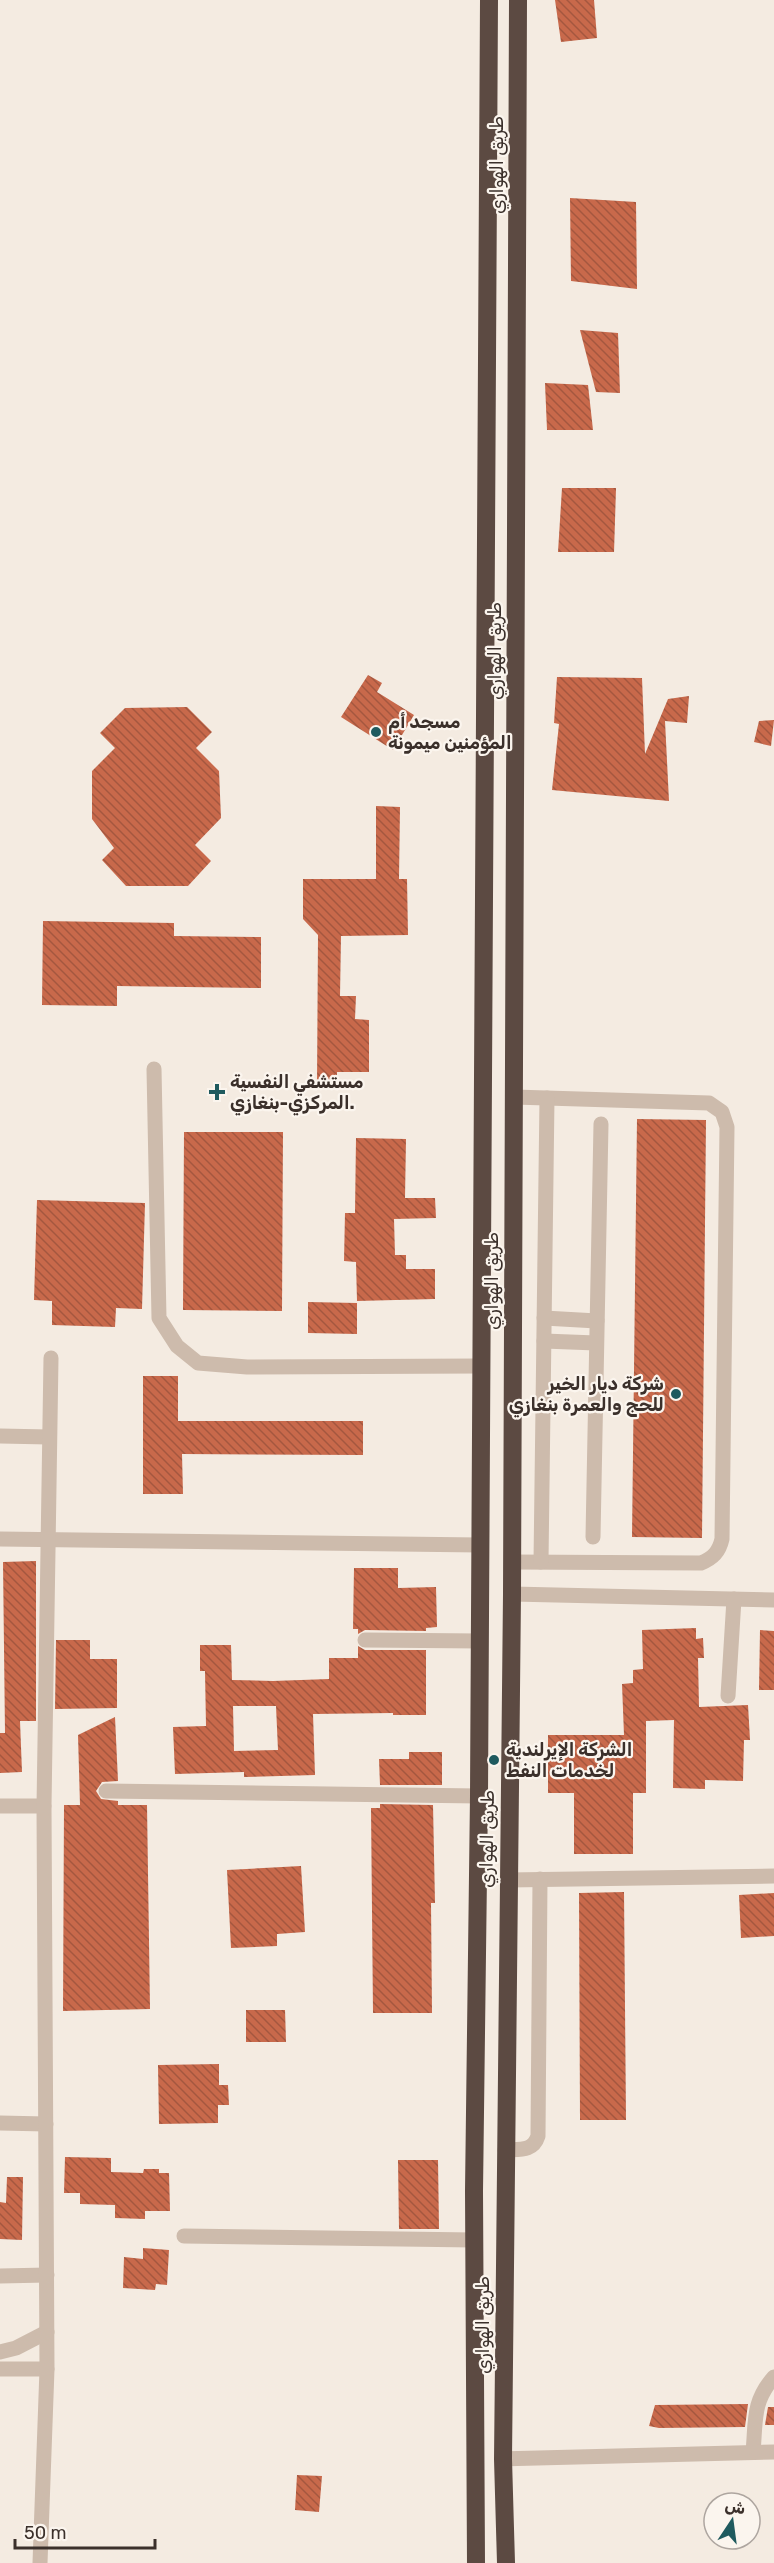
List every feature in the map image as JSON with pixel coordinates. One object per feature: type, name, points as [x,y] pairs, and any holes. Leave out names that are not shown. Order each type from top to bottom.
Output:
[{"type":"highway","name":"طريق الهواري","points":[[476,2563],[474,2240],[479,1796],[489,0]]},
{"type":"highway","name":"طريق الهواري","points":[[506,2563],[503,2459],[507,1880],[512,1594],[518,0]]},
{"type":"street","points":[[154,1069],[159,1318],[177,1346],[198,1363],[247,1367],[480,1366]]},
{"type":"street","points":[[512,1562],[701,1563],[713,1556],[721,1545],[727,1126],[722,1112],[709,1103],[514,1097]]},
{"type":"street","points":[[541,1562],[547,1098]]},
{"type":"street","points":[[593,1537],[601,1124]]},
{"type":"street","points":[[544,1318],[597,1321]]},
{"type":"street","points":[[544,1341],[597,1343]]},
{"type":"street","points":[[39,2563],[47,2369],[44,1806],[51,1358]]},
{"type":"street","points":[[0,1436],[49,1437]]},
{"type":"street","points":[[0,1539],[480,1545]]},
{"type":"street","points":[[512,1594],[774,1600]]},
{"type":"street","points":[[728,1696],[734,1599]]},
{"type":"street","points":[[365,1640],[480,1641]]},
{"type":"street","points":[[106,1791],[479,1796]]},
{"type":"street","points":[[0,1806],[44,1806]]},
{"type":"street","points":[[507,1880],[774,1876]]},
{"type":"street","points":[[505,2150],[534,2146],[538,2136],[540,1879]]},
{"type":"street","points":[[0,2123],[46,2124]]},
{"type":"street","points":[[184,2236],[474,2240]]},
{"type":"street","points":[[0,2276],[47,2275]]},
{"type":"street","points":[[0,2352],[25,2344],[47,2332]]},
{"type":"street","points":[[0,2369],[47,2369]]},
{"type":"street","points":[[753,2452],[757,2403],[762,2391],[774,2378]]},
{"type":"street","points":[[503,2459],[774,2452]]},
{"type":"building","points":[[555,0],[594,0],[597,38],[561,42]]},
{"type":"building","points":[[570,198],[636,202],[637,289],[571,281]]},
{"type":"building","points":[[580,330],[618,333],[620,393],[596,392]]},
{"type":"building","points":[[545,383],[588,385],[593,430],[547,430]]},
{"type":"building","points":[[562,488],[616,488],[614,552],[558,552]]},
{"type":"building","points":[[368,675],[382,683],[377,692],[414,715],[393,750],[341,717]]},
{"type":"building","points":[[557,677],[642,678],[645,754],[668,699],[689,696],[687,723],[665,721],[669,801],[552,790],[559,724],[554,723]]},
{"type":"building","points":[[187,707],[212,732],[196,748],[219,771],[221,818],[195,845],[211,861],[188,886],[126,886],[102,860],[114,848],[92,819],[92,771],[115,748],[100,733],[125,708]]},
{"type":"building","points":[[774,720],[771,746],[754,742],[759,721]]},
{"type":"building","points":[[376,806],[400,807],[399,879],[407,879],[408,935],[341,936],[340,996],[356,996],[355,1019],[369,1020],[369,1072],[337,1072],[337,1086],[317,1086],[318,935],[303,919],[303,879],[376,879]]},
{"type":"building","points":[[43,921],[174,923],[174,936],[261,937],[261,988],[117,986],[117,1006],[42,1005]]},
{"type":"building","points":[[637,1119],[706,1120],[702,1538],[632,1537]]},
{"type":"building","points":[[184,1132],[283,1132],[282,1311],[183,1310]]},
{"type":"building","points":[[356,1138],[406,1139],[405,1198],[435,1198],[436,1218],[394,1219],[395,1255],[406,1255],[406,1269],[435,1269],[435,1299],[357,1301],[356,1262],[344,1261],[345,1213],[355,1213]]},
{"type":"building","points":[[37,1200],[145,1203],[142,1309],[116,1308],[115,1327],[52,1325],[52,1301],[34,1300]]},
{"type":"building","points":[[308,1302],[357,1303],[357,1334],[308,1333]]},
{"type":"building","points":[[143,1376],[178,1376],[178,1421],[363,1421],[363,1455],[182,1454],[183,1494],[143,1494]]},
{"type":"building","points":[[36,1561],[36,1721],[20,1721],[22,1772],[0,1773],[0,1733],[5,1733],[3,1562]]},
{"type":"building","points":[[354,1568],[398,1568],[398,1588],[436,1587],[437,1627],[426,1628],[426,1631],[365,1630],[358,1634],[358,1629],[353,1629]]},
{"type":"building","points":[[696,1628],[696,1639],[703,1638],[704,1658],[698,1658],[699,1707],[748,1705],[750,1740],[744,1740],[743,1781],[705,1780],[705,1789],[673,1788],[674,1720],[646,1721],[646,1793],[633,1793],[633,1854],[574,1854],[574,1793],[548,1793],[548,1735],[624,1735],[622,1684],[633,1683],[633,1670],[643,1669],[642,1630]]},
{"type":"building","points":[[760,1630],[774,1631],[774,1690],[759,1690]]},
{"type":"building","points":[[56,1640],[90,1640],[90,1659],[117,1659],[117,1708],[55,1709]]},
{"type":"building","points":[[200,1645],[231,1645],[232,1680],[273,1681],[329,1679],[329,1658],[358,1658],[358,1646],[365,1650],[426,1650],[426,1715],[313,1714],[315,1775],[244,1777],[244,1772],[175,1774],[173,1727],[206,1726],[205,1671],[200,1671]],"holes":[[[233,1706],[276,1706],[278,1750],[234,1751]]]},
{"type":"building","points":[[115,1717],[118,1781],[102,1782],[96,1791],[101,1799],[118,1801],[118,1805],[147,1805],[150,2009],[63,2011],[64,1805],[80,1805],[78,1735]]},
{"type":"building","points":[[409,1752],[442,1752],[442,1785],[380,1785],[379,1759],[409,1759]]},
{"type":"building","points":[[380,1804],[433,1805],[435,1903],[431,1903],[432,2013],[373,2013],[371,1808],[380,1808]]},
{"type":"building","points":[[301,1866],[305,1932],[277,1934],[277,1946],[231,1948],[227,1870]]},
{"type":"building","points":[[624,1892],[626,2120],[580,2120],[579,1893]]},
{"type":"building","points":[[774,1893],[774,1936],[741,1938],[739,1895]]},
{"type":"building","points":[[246,2010],[285,2010],[286,2042],[246,2042]]},
{"type":"building","points":[[219,2064],[219,2085],[228,2085],[229,2105],[218,2105],[218,2123],[159,2124],[158,2065]]},
{"type":"building","points":[[65,2157],[111,2158],[111,2172],[143,2173],[144,2169],[159,2169],[159,2173],[169,2173],[170,2211],[145,2211],[145,2219],[115,2218],[115,2205],[80,2204],[80,2193],[64,2193]]},
{"type":"building","points":[[398,2160],[438,2160],[439,2229],[399,2229]]},
{"type":"building","points":[[7,2177],[23,2177],[22,2240],[0,2239],[0,2202],[6,2203]]},
{"type":"building","points":[[143,2248],[169,2250],[167,2285],[156,2284],[155,2290],[123,2288],[124,2257],[143,2259]]},
{"type":"building","points":[[748,2404],[745,2427],[659,2428],[649,2426],[655,2405]]},
{"type":"building","points":[[768,2407],[774,2407],[774,2425],[765,2425]]},
{"type":"building","points":[[297,2475],[322,2476],[319,2512],[295,2510]]},
{"type":"place","name":"مسجد أم المؤمنين ميمونة","points":[[376,732]]},
{"type":"place","name":"مستشفي النفسية المركزي-بنغازي.","points":[[217,1092]]},
{"type":"place","name":"شركة ديار الخير للحج والعمرة بنغازي","points":[[676,1394]]},
{"type":"place","name":"الشركة الإيرلندية لخدمات النفط","points":[[494,1760]]}]
